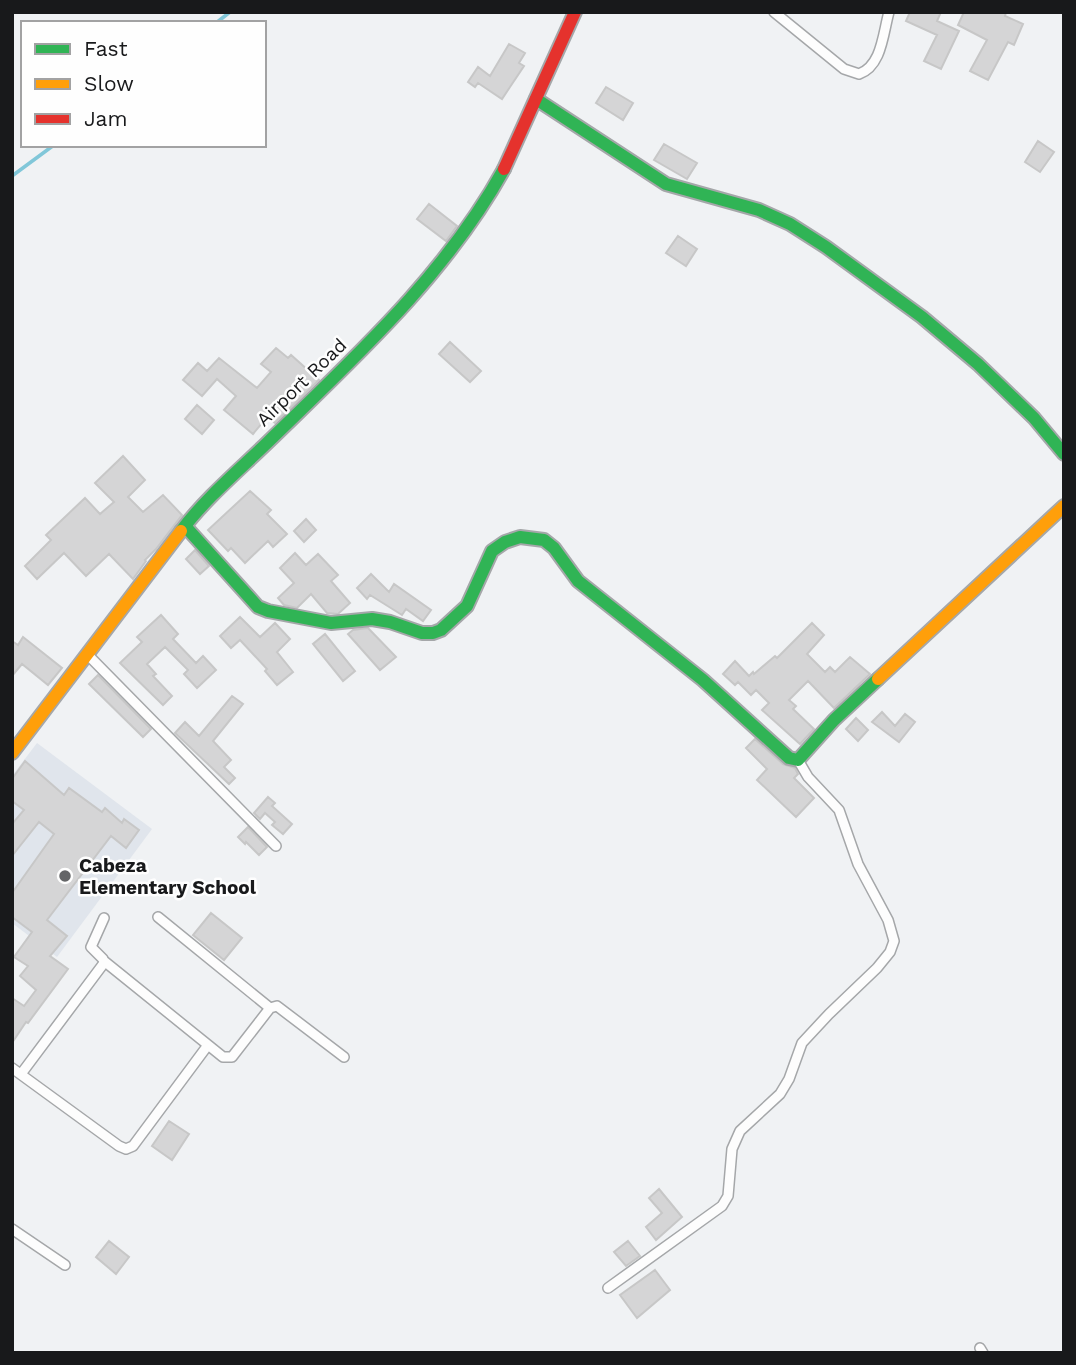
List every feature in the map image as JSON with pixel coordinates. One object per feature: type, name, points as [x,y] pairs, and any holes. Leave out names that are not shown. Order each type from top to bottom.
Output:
[{"type":"street","name":"Airport Road","points":[[12,753],[185,526],[205,503],[380,331],[426,280],[480,209],[503,171],[575,12]]},
{"type":"street","points":[[774,12],[844,69],[859,74],[872,66],[877,57],[889,12]]},
{"type":"street","points":[[536,99],[666,184],[759,210],[790,224],[826,247],[922,317],[978,364],[1034,418],[1064,454]]},
{"type":"street","points":[[798,760],[834,720],[1064,506]]},
{"type":"street","points":[[185,526],[251,601],[268,611],[331,623],[372,619],[427,634],[441,630],[467,607],[488,557],[497,547],[520,537],[544,540],[554,548],[579,581],[703,680],[789,758],[798,760],[808,778],[839,810],[858,864],[888,920],[893,933],[893,947],[877,968],[802,1043],[789,1079],[780,1094],[740,1131],[732,1149],[728,1196],[722,1206],[608,1288]]},
{"type":"street","points":[[87,654],[276,846]]},
{"type":"street","points":[[104,918],[91,941],[91,947],[104,961],[223,1056],[232,1057],[270,1008],[275,1006],[281,1007],[344,1056]]},
{"type":"street","points":[[158,918],[270,1008]]},
{"type":"street","points":[[104,961],[96,975],[16,1071],[126,1150],[133,1146],[208,1045]]},
{"type":"street","points":[[12,1229],[65,1265]]},
{"type":"shaded area","name":"Cabeza Elementary School","points":[[37,743],[152,829],[57,957],[12,923],[12,776]]},
{"type":"building","points":[[910,12],[941,12],[937,21],[959,31],[941,69],[924,61],[937,35],[906,21]]},
{"type":"building","points":[[964,12],[1006,12],[1005,16],[1023,24],[1014,45],[1008,42],[988,80],[970,71],[987,40],[958,25]]},
{"type":"building","points":[[509,44],[525,53],[519,63],[524,66],[502,99],[478,83],[475,87],[468,82],[478,67],[490,76]]},
{"type":"building","points":[[606,87],[633,103],[623,120],[596,103]]},
{"type":"building","points":[[1038,141],[1054,152],[1040,172],[1025,162]]},
{"type":"building","points":[[664,144],[697,163],[687,179],[654,160]]},
{"type":"building","points":[[429,204],[457,226],[446,241],[417,219]]},
{"type":"building","points":[[678,236],[697,249],[686,266],[666,253]]},
{"type":"building","points":[[450,342],[481,371],[470,382],[439,354]]},
{"type":"building","points":[[276,348],[288,358],[291,355],[319,380],[275,423],[267,417],[253,434],[224,410],[236,396],[217,379],[202,396],[183,380],[198,363],[207,371],[219,358],[257,388],[271,372],[261,364]]},
{"type":"building","points":[[197,405],[214,420],[202,434],[185,419]]},
{"type":"building","points":[[123,456],[145,480],[128,497],[143,512],[163,495],[182,515],[133,579],[109,554],[86,576],[64,553],[37,579],[25,566],[51,540],[46,535],[85,498],[100,514],[114,502],[95,483]]},
{"type":"building","points":[[250,491],[271,510],[267,514],[287,534],[273,547],[268,541],[245,563],[231,548],[228,551],[208,530]]},
{"type":"building","points":[[306,519],[316,530],[304,542],[294,531]]},
{"type":"building","points":[[195,550],[209,566],[200,574],[186,559]]},
{"type":"building","points":[[295,553],[306,565],[318,554],[338,575],[331,581],[350,603],[338,614],[327,613],[311,594],[297,608],[284,605],[278,598],[294,583],[280,568]]},
{"type":"building","points":[[371,574],[389,592],[394,584],[431,610],[423,621],[406,609],[402,615],[370,595],[367,599],[357,588]]},
{"type":"building","points":[[161,615],[178,634],[173,639],[196,663],[203,656],[216,670],[197,688],[184,674],[188,670],[165,647],[147,664],[156,674],[153,676],[172,696],[163,705],[120,663],[142,642],[137,637]]},
{"type":"building","points":[[240,617],[260,637],[275,623],[290,639],[277,652],[293,672],[277,685],[265,671],[267,669],[240,640],[231,648],[220,636]]},
{"type":"building","points":[[812,623],[824,635],[807,654],[825,672],[830,667],[835,672],[850,657],[870,674],[834,708],[808,681],[789,700],[796,706],[793,709],[814,729],[800,744],[762,710],[769,703],[756,690],[751,695],[738,682],[735,685],[723,674],[735,661],[749,676],[753,672],[754,674],[775,656],[777,658]]},
{"type":"building","points":[[368,628],[396,657],[380,670],[348,634],[353,630]]},
{"type":"building","points":[[325,634],[355,671],[343,681],[313,644]]},
{"type":"building","points":[[23,637],[62,668],[48,685],[22,664],[12,676],[12,641],[18,645]]},
{"type":"building","points":[[98,675],[151,729],[143,737],[89,684]]},
{"type":"building","points":[[232,696],[243,704],[213,741],[231,760],[224,767],[235,778],[229,784],[175,733],[185,722],[199,736]]},
{"type":"building","points":[[882,712],[895,726],[905,714],[915,722],[899,742],[872,722]]},
{"type":"building","points":[[856,718],[868,730],[858,741],[846,729]]},
{"type":"building","points":[[755,739],[783,764],[795,768],[798,774],[794,778],[814,798],[796,817],[757,780],[767,769],[746,748]]},
{"type":"building","points":[[25,761],[64,795],[69,788],[102,812],[105,808],[122,823],[124,819],[139,830],[126,848],[111,836],[47,920],[67,936],[50,956],[68,969],[12,1043],[12,998],[24,1006],[36,990],[20,976],[28,966],[14,957],[32,932],[12,917],[12,893],[54,834],[39,822],[12,856],[12,824],[24,810],[12,801],[12,779]]},
{"type":"building","points":[[268,797],[275,803],[272,806],[292,824],[283,834],[272,825],[275,822],[265,813],[260,819],[254,813]]},
{"type":"building","points":[[248,827],[267,847],[259,855],[238,837]]},
{"type":"building","points":[[211,913],[242,938],[224,960],[193,935]]},
{"type":"building","points":[[169,1121],[189,1134],[172,1160],[152,1146]]},
{"type":"building","points":[[659,1189],[682,1217],[656,1240],[646,1227],[662,1213],[649,1198]]},
{"type":"building","points":[[109,1241],[129,1257],[116,1274],[96,1257]]},
{"type":"building","points":[[628,1241],[640,1256],[626,1266],[614,1252]]},
{"type":"building","points":[[655,1270],[670,1290],[637,1318],[620,1295]]},
{"type":"waterway","points":[[219,21],[230,12]]},
{"type":"waterway","points":[[12,176],[51,147]]},
{"type":"traffic: fast","points":[[536,99],[666,184],[759,210],[790,224],[826,247],[922,317],[978,364],[1034,418],[1064,454]]},
{"type":"traffic: fast","points":[[181,531],[211,496],[396,315],[454,245],[504,169]]},
{"type":"traffic: fast","points":[[185,526],[258,607],[331,623],[372,619],[422,633],[441,630],[467,606],[492,551],[505,542],[520,537],[544,540],[554,548],[578,581],[703,680],[789,758],[798,760],[834,720],[878,679]]},
{"type":"traffic: slow","points":[[878,679],[1064,506]]},
{"type":"traffic: slow","points":[[12,753],[181,531]]},
{"type":"traffic: jam","points":[[504,169],[575,12]]},
{"type":"place","name":"Cabeza Elementary School","points":[[65,876]]}]
